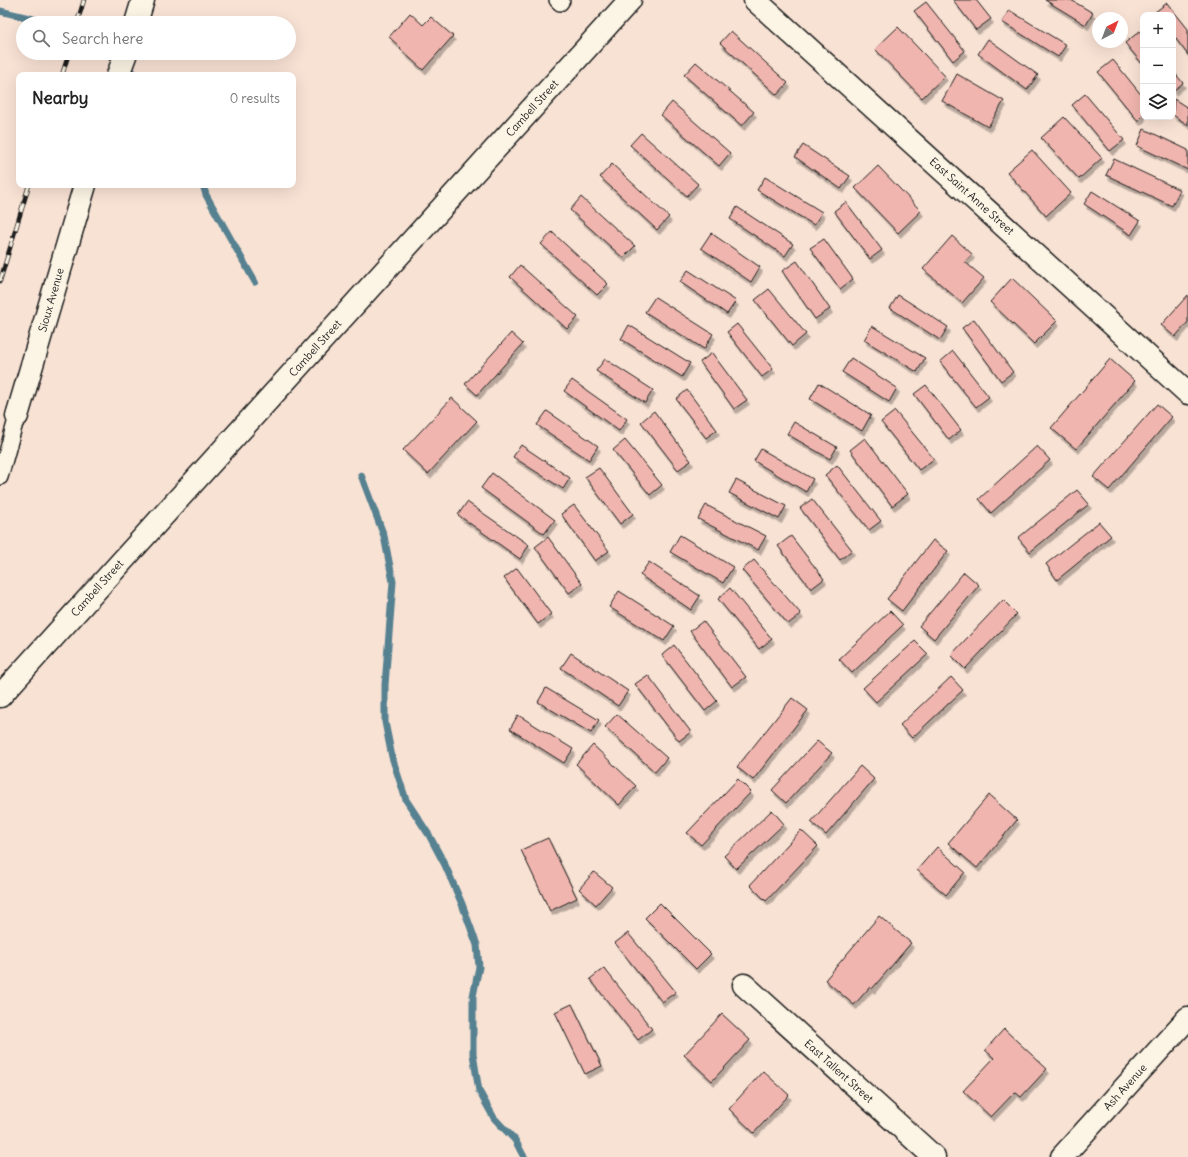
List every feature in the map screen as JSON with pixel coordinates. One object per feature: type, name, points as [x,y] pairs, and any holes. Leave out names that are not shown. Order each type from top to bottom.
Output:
[{"type":"street","points":[[138,16],[143,0]]},
{"type":"street","name":"Cambell Street","points":[[0,696],[630,0]]},
{"type":"street","name":"East Saint Anne Street","points":[[755,0],[1188,392]]},
{"type":"street","points":[[119,72],[123,60]]},
{"type":"street","name":"Sioux Avenue","points":[[17,416],[84,188]]},
{"type":"street","name":"East Tallent Street","points":[[744,985],[934,1157]]},
{"type":"street","name":"Ash Avenue","points":[[1062,1157],[1188,1018]]},
{"type":"lane","points":[[556,0],[560,3],[562,0]]},
{"type":"lane","points":[[0,477],[17,416]]},
{"type":"building","points":[[953,0],[976,0],[991,19],[976,30]]},
{"type":"building","points":[[1045,0],[1071,0],[1092,12],[1086,25]]},
{"type":"building","points":[[926,2],[965,51],[953,61],[914,11]]},
{"type":"building","points":[[1167,3],[1174,12],[1155,12]]},
{"type":"building","points":[[1009,10],[1066,45],[1058,57],[1002,22]]},
{"type":"building","points":[[410,13],[423,25],[431,17],[453,36],[423,70],[389,37]]},
{"type":"building","points":[[1176,14],[1188,29],[1188,55],[1176,39]]},
{"type":"building","points":[[898,27],[945,76],[922,98],[875,49]]},
{"type":"building","points":[[731,31],[788,83],[777,95],[720,43]]},
{"type":"building","points":[[1140,31],[1140,61],[1128,47],[1128,41]]},
{"type":"building","points":[[988,39],[1038,75],[1027,90],[978,54]]},
{"type":"building","points":[[1113,60],[1140,93],[1140,119],[1138,121],[1098,72]]},
{"type":"building","points":[[696,62],[754,112],[742,126],[684,75]]},
{"type":"building","points":[[957,74],[1004,101],[988,127],[942,101]]},
{"type":"building","points":[[1176,75],[1183,83],[1176,89]]},
{"type":"building","points":[[1085,94],[1124,140],[1110,151],[1072,105]]},
{"type":"building","points":[[1176,100],[1188,108],[1188,125],[1176,117]]},
{"type":"building","points":[[672,102],[730,153],[719,166],[661,115]]},
{"type":"building","points":[[1064,117],[1102,158],[1079,179],[1041,138]]},
{"type":"building","points":[[1144,129],[1188,150],[1188,170],[1137,146]]},
{"type":"building","points":[[641,133],[698,184],[687,196],[630,145]]},
{"type":"building","points":[[803,145],[850,176],[841,189],[795,157]]},
{"type":"building","points":[[1032,150],[1071,193],[1046,216],[1007,172]]},
{"type":"building","points":[[1114,159],[1180,190],[1172,206],[1106,175]]},
{"type":"building","points":[[612,164],[669,217],[657,230],[600,177]]},
{"type":"building","points":[[878,166],[921,211],[898,233],[855,188]]},
{"type":"building","points":[[765,177],[822,212],[814,225],[757,190]]},
{"type":"building","points":[[1092,191],[1140,221],[1131,235],[1084,204]]},
{"type":"building","points":[[581,197],[635,246],[623,258],[570,210]]},
{"type":"building","points":[[846,202],[882,250],[870,259],[834,211]]},
{"type":"building","points":[[737,207],[793,244],[785,256],[730,219]]},
{"type":"building","points":[[552,232],[608,284],[597,295],[541,244]]},
{"type":"building","points":[[711,233],[760,267],[751,282],[701,248]]},
{"type":"building","points":[[952,236],[972,254],[965,262],[984,278],[962,303],[923,269]]},
{"type":"building","points":[[824,239],[853,279],[840,289],[810,248]]},
{"type":"building","points":[[797,261],[830,309],[815,319],[782,271]]},
{"type":"building","points":[[520,265],[578,317],[567,329],[510,277]]},
{"type":"building","points":[[688,270],[736,301],[727,314],[680,282]]},
{"type":"building","points":[[1012,278],[1057,321],[1034,344],[990,302]]},
{"type":"building","points":[[769,289],[806,334],[792,346],[755,300]]},
{"type":"building","points":[[898,295],[948,327],[940,340],[890,308]]},
{"type":"building","points":[[1188,295],[1188,322],[1175,337],[1161,325]]},
{"type":"building","points":[[655,297],[713,334],[704,349],[645,312]]},
{"type":"building","points":[[974,319],[1013,372],[1001,381],[962,328]]},
{"type":"building","points":[[737,324],[773,369],[762,377],[727,332]]},
{"type":"building","points":[[629,325],[690,363],[682,377],[621,339]]},
{"type":"building","points":[[872,326],[925,358],[917,372],[864,340]]},
{"type":"building","points":[[511,333],[523,344],[477,395],[465,384]]},
{"type":"building","points":[[953,351],[989,397],[976,407],[940,362]]},
{"type":"building","points":[[712,353],[747,400],[734,409],[700,362]]},
{"type":"building","points":[[851,358],[897,388],[889,402],[842,372]]},
{"type":"building","points":[[605,359],[653,390],[645,403],[596,371]]},
{"type":"building","points":[[1110,359],[1135,381],[1076,449],[1051,428]]},
{"type":"building","points":[[572,380],[627,419],[619,431],[564,391]]},
{"type":"building","points":[[819,383],[871,415],[862,431],[810,399]]},
{"type":"building","points":[[926,385],[961,430],[949,440],[914,394]]},
{"type":"building","points":[[687,390],[717,430],[706,438],[676,399]]},
{"type":"building","points":[[452,398],[477,421],[428,474],[403,450]]},
{"type":"building","points":[[1157,404],[1172,417],[1109,490],[1093,477]]},
{"type":"building","points":[[547,411],[598,446],[589,460],[537,425]]},
{"type":"building","points":[[654,411],[691,461],[678,470],[641,422]]},
{"type":"building","points":[[895,411],[934,459],[919,470],[881,422]]},
{"type":"building","points":[[794,422],[837,447],[830,459],[787,434]]},
{"type":"building","points":[[865,438],[908,494],[892,506],[850,450]]},
{"type":"building","points":[[625,440],[662,485],[650,495],[613,450]]},
{"type":"building","points":[[521,445],[570,478],[563,489],[513,457]]},
{"type":"building","points":[[1037,446],[1050,460],[991,513],[979,499]]},
{"type":"building","points":[[761,449],[813,479],[806,492],[754,461]]},
{"type":"building","points":[[837,465],[881,521],[869,530],[825,475]]},
{"type":"building","points":[[599,468],[633,514],[620,524],[585,477]]},
{"type":"building","points":[[492,473],[555,520],[544,534],[481,488]]},
{"type":"building","points":[[736,480],[786,506],[779,519],[729,493]]},
{"type":"building","points":[[1077,490],[1089,504],[1030,552],[1018,538]]},
{"type":"building","points":[[812,499],[852,550],[840,560],[800,508]]},
{"type":"building","points":[[467,502],[529,545],[520,559],[458,515]]},
{"type":"building","points":[[574,505],[609,551],[595,561],[561,514]]},
{"type":"building","points":[[706,505],[766,536],[758,550],[698,519]]},
{"type":"building","points":[[1099,522],[1111,536],[1057,580],[1046,564]]},
{"type":"building","points":[[680,535],[733,567],[723,583],[670,552]]},
{"type":"building","points":[[791,536],[824,579],[811,589],[778,546]]},
{"type":"building","points":[[548,537],[582,584],[569,593],[535,547]]},
{"type":"building","points":[[933,540],[948,551],[902,611],[887,599]]},
{"type":"building","points":[[754,560],[801,614],[788,624],[742,570]]},
{"type":"building","points":[[649,562],[700,596],[691,610],[640,575]]},
{"type":"building","points":[[517,568],[551,614],[538,624],[504,578]]},
{"type":"building","points":[[964,572],[979,585],[934,639],[919,626]]},
{"type":"building","points":[[730,588],[772,639],[759,649],[718,599]]},
{"type":"building","points":[[619,591],[674,626],[664,641],[609,607]]},
{"type":"building","points":[[1003,600],[1017,614],[965,669],[951,655]]},
{"type":"building","points":[[890,611],[903,625],[852,673],[839,659]]},
{"type":"building","points":[[703,621],[746,677],[732,687],[690,631]]},
{"type":"building","points":[[915,641],[928,654],[876,702],[863,688]]},
{"type":"building","points":[[674,645],[717,701],[705,711],[662,655]]},
{"type":"building","points":[[571,653],[628,691],[618,706],[561,668]]},
{"type":"building","points":[[648,675],[691,732],[679,741],[635,684]]},
{"type":"building","points":[[951,677],[963,690],[912,738],[900,725]]},
{"type":"building","points":[[546,688],[599,720],[591,733],[538,702]]},
{"type":"building","points":[[792,698],[808,710],[753,780],[737,767]]},
{"type":"building","points":[[617,714],[667,758],[655,772],[605,727]]},
{"type":"building","points":[[518,715],[573,749],[564,763],[510,729]]},
{"type":"building","points":[[817,741],[832,753],[786,803],[772,790]]},
{"type":"building","points":[[593,745],[636,786],[619,805],[576,764]]},
{"type":"building","points":[[860,766],[874,779],[826,835],[811,822]]},
{"type":"building","points":[[738,779],[751,792],[701,845],[687,833]]},
{"type":"building","points":[[989,795],[1017,820],[977,868],[948,843]]},
{"type":"building","points":[[772,810],[784,824],[736,869],[724,856]]},
{"type":"building","points":[[801,830],[818,846],[766,901],[750,885]]},
{"type":"building","points":[[548,838],[577,898],[550,911],[521,850]]},
{"type":"building","points":[[937,847],[965,872],[946,895],[917,870]]},
{"type":"building","points":[[594,872],[612,887],[596,905],[579,889]]},
{"type":"building","points":[[660,903],[711,954],[696,969],[645,918]]},
{"type":"building","points":[[879,916],[911,943],[872,989],[870,987],[854,1005],[825,980]]},
{"type":"building","points":[[628,933],[676,992],[662,1002],[615,943]]},
{"type":"building","points":[[604,968],[652,1029],[638,1040],[590,979]]},
{"type":"building","points":[[572,1004],[602,1066],[585,1074],[555,1012]]},
{"type":"building","points":[[722,1014],[750,1040],[712,1081],[684,1055]]},
{"type":"building","points":[[1004,1029],[1047,1069],[1021,1097],[1015,1092],[991,1117],[963,1091],[994,1058],[985,1050]]},
{"type":"building","points":[[763,1071],[789,1095],[754,1133],[729,1109]]},
{"type":"waterway","points":[[0,11],[21,16]]},
{"type":"waterway","points":[[116,60],[132,72]]},
{"type":"waterway","points":[[204,188],[206,195],[255,282]]},
{"type":"waterway","points":[[361,475],[384,536],[393,582],[385,685],[385,722],[392,757],[406,800],[429,835],[445,865],[462,904],[477,945],[479,967],[473,996],[473,1054],[479,1091],[494,1118],[515,1140],[524,1157]]},
{"type":"railway","points":[[79,16],[84,0]]},
{"type":"railway","points":[[63,72],[67,60]]},
{"type":"railway","points":[[0,281],[28,188]]}]
